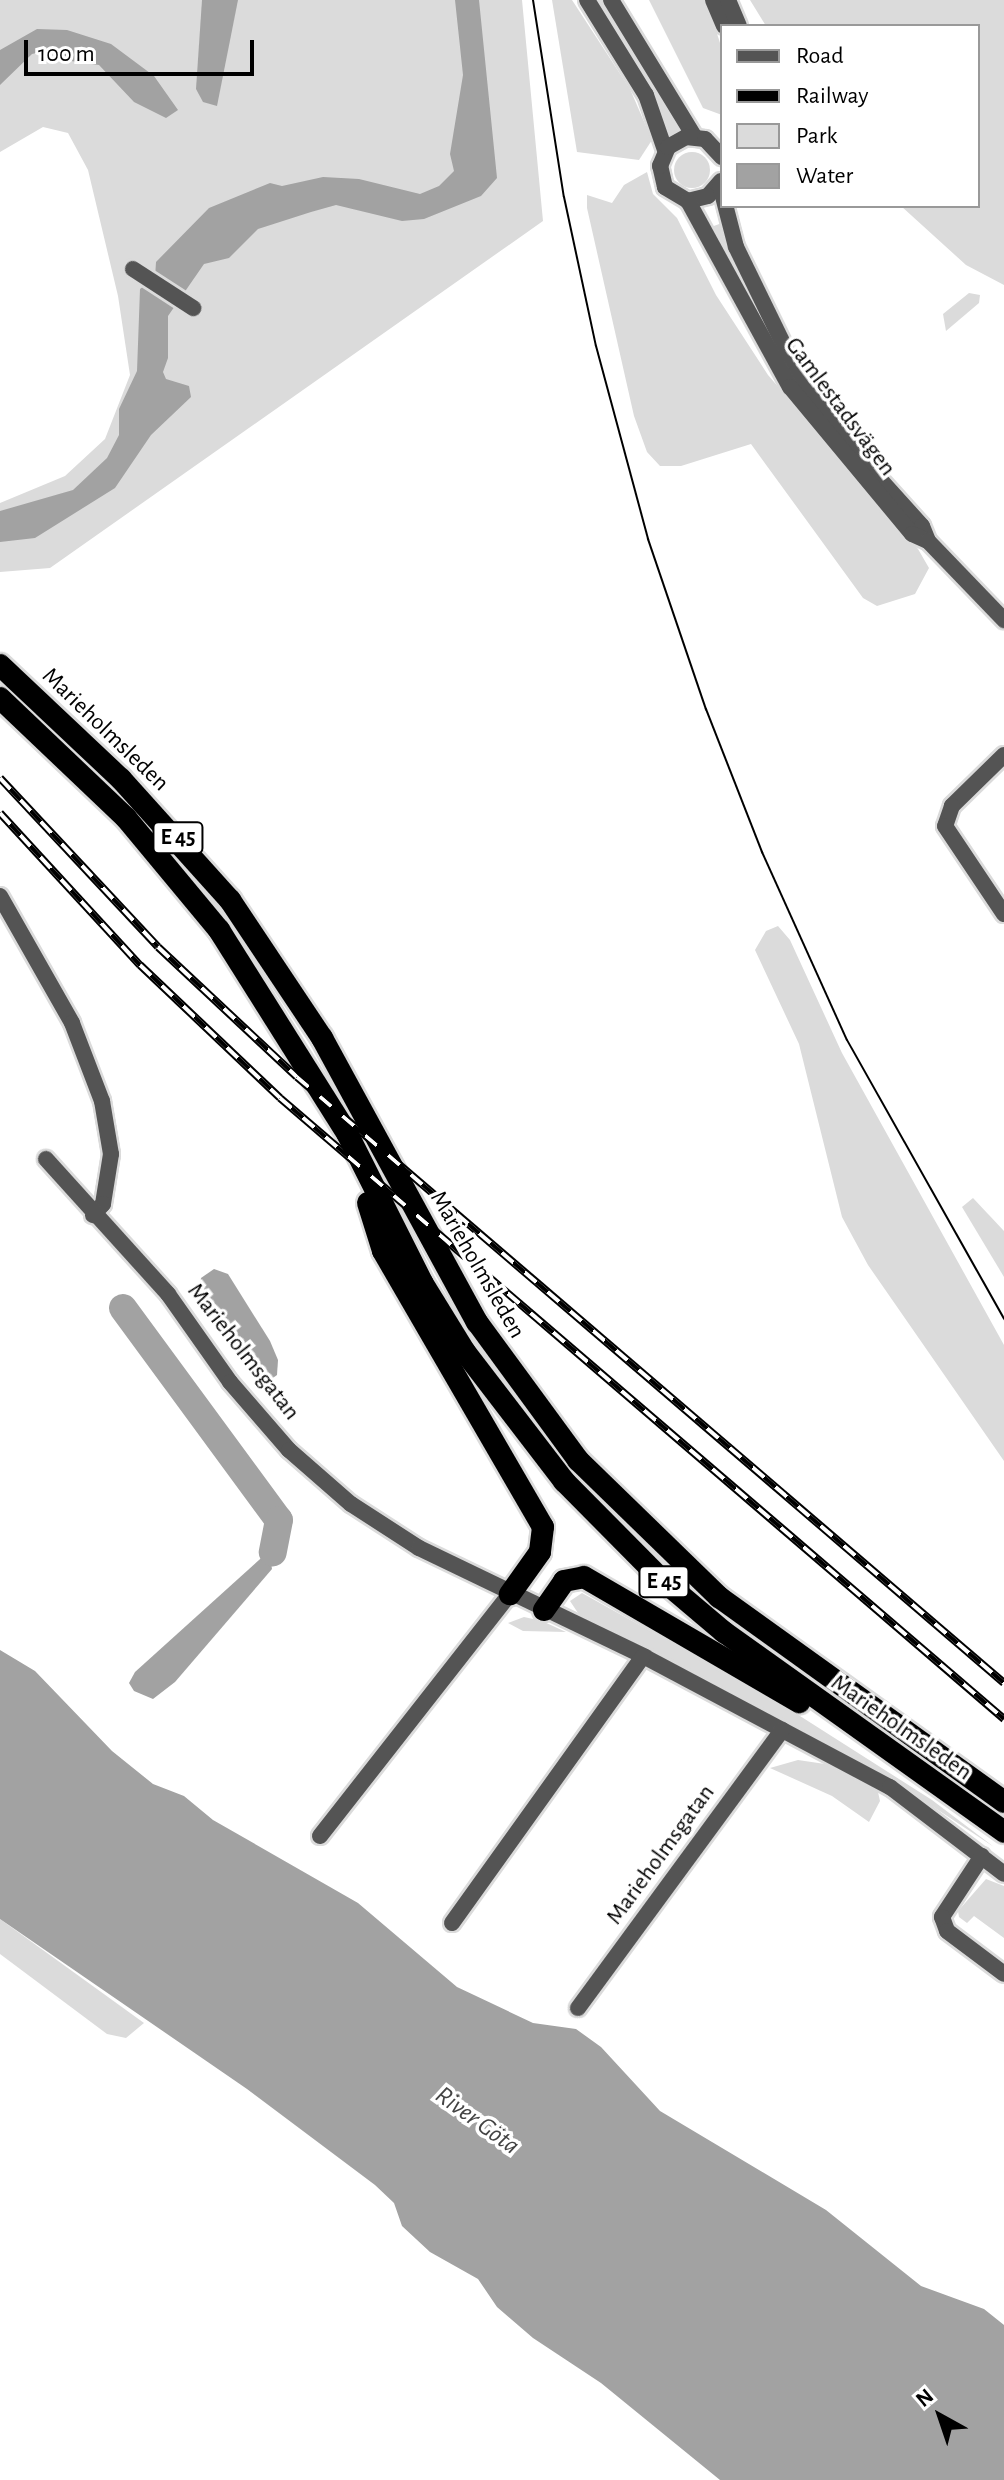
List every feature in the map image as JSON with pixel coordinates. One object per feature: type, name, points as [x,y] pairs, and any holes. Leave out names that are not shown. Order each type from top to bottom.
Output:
[{"type":"highway","name":"Marieholmsleden","points":[[0,665],[121,779],[230,900],[322,1038],[477,1322],[578,1460],[719,1597],[1004,1802]]},
{"type":"highway","name":"Marieholmsleden","points":[[0,698],[126,818],[192,894],[248,971],[347,1133],[457,1341],[564,1481],[682,1597],[872,1742],[1004,1832]]},
{"type":"highway","points":[[347,1133],[383,1251],[543,1527],[540,1552],[510,1594]]},
{"type":"highway","points":[[544,1610],[564,1581],[584,1577],[872,1742]]},
{"type":"street","name":"Gamlestadsvägen","points":[[587,0],[646,95],[665,150],[660,166],[663,182],[673,194],[688,201],[790,387],[874,493],[912,534],[928,541]]},
{"type":"street","points":[[611,0],[694,136],[720,149]]},
{"type":"street","points":[[713,0],[723,24]]},
{"type":"street","points":[[728,0],[738,24]]},
{"type":"street","points":[[665,150],[678,139],[694,136]]},
{"type":"street","name":"Gamlestadsvägen","points":[[688,201],[708,196],[720,183]]},
{"type":"street","name":"Gamlestadsvägen","points":[[727,208],[736,247],[797,372],[859,456],[922,526],[928,541],[1004,620]]},
{"type":"street","points":[[133,269],[193,308]]},
{"type":"street","points":[[1004,755],[952,806],[945,826],[1004,914]]},
{"type":"street","points":[[0,896],[72,1023],[102,1101],[111,1154],[103,1204],[93,1215]]},
{"type":"street","name":"Marieholmsgatan","points":[[46,1159],[93,1215],[168,1294],[230,1382],[309,1470],[408,1542],[643,1656],[905,1796],[1004,1874]]},
{"type":"street","points":[[320,1836],[510,1594]]},
{"type":"street","points":[[452,1923],[643,1656]]},
{"type":"street","name":"Marieholmsgatan","points":[[578,2008],[782,1730]]},
{"type":"street","points":[[982,1856],[942,1917],[947,1931],[1004,1974]]},
{"type":"green space","points":[[0,0],[522,0],[543,221],[50,568],[0,572],[0,503],[65,476],[105,439],[130,375],[118,296],[88,170],[68,133],[43,127],[0,152]]},
{"type":"green space","points":[[552,0],[572,0],[630,89],[652,140],[639,160],[577,152]]},
{"type":"green space","points":[[594,0],[604,0],[682,131],[670,136],[640,71]]},
{"type":"green space","points":[[649,0],[706,0],[720,43],[720,114],[703,108]]},
{"type":"green space","points":[[750,0],[1004,0],[1004,285],[966,265],[903,208],[980,208],[980,24],[765,24]]},
{"type":"green space","points":[[692,152],[705,157],[710,170],[705,183],[692,188],[679,183],[674,170],[679,157]]},
{"type":"green space","points":[[647,172],[653,194],[677,218],[716,295],[768,375],[918,549],[929,568],[915,594],[877,606],[863,598],[751,444],[681,466],[660,466],[647,452],[634,416],[587,208],[587,195],[612,203],[624,185]]},
{"type":"green space","points":[[722,223],[773,339],[727,262],[711,227]]},
{"type":"green space","points":[[969,293],[980,295],[979,303],[946,331],[943,314]]},
{"type":"green space","points":[[778,926],[790,940],[842,1053],[1004,1345],[1004,1461],[868,1265],[842,1217],[799,1044],[755,950],[766,931]]},
{"type":"green space","points":[[973,1198],[1004,1231],[1004,1277],[962,1207]]},
{"type":"green space","points":[[582,1593],[778,1702],[932,1800],[994,1847],[885,1775],[582,1619],[570,1601]]},
{"type":"green space","points":[[524,1617],[566,1632],[523,1631],[508,1623]]},
{"type":"green space","points":[[798,1760],[825,1764],[878,1792],[880,1801],[869,1822],[832,1796],[770,1768]]},
{"type":"green space","points":[[986,1879],[1004,1886],[1004,1938],[974,1916],[967,1923],[959,1917],[958,1911]]},
{"type":"green space","points":[[0,1919],[144,2023],[126,2038],[107,2034],[0,1954]]},
{"type":"water","points":[[202,0],[238,0],[217,106],[203,102],[196,89]]},
{"type":"water","points":[[455,0],[479,0],[497,178],[481,196],[424,219],[402,221],[336,205],[311,212],[258,229],[229,258],[204,264],[168,316],[168,358],[163,372],[166,379],[189,386],[191,397],[151,435],[115,488],[35,538],[0,542],[0,511],[73,490],[107,458],[119,435],[119,409],[137,371],[140,289],[155,278],[156,262],[209,208],[270,183],[282,186],[323,177],[359,179],[420,194],[439,186],[454,171],[450,154],[463,75]]},
{"type":"water","points":[[37,29],[67,30],[111,44],[154,76],[178,110],[166,118],[134,102],[99,65],[71,61],[53,49],[32,54],[0,85],[0,50]]},
{"type":"water","points":[[214,1269],[228,1274],[270,1341],[278,1360],[277,1375],[270,1380],[199,1293],[201,1278]]},
{"type":"water","points":[[269,1551],[272,1569],[175,1682],[153,1699],[134,1691],[129,1683],[135,1672]]},
{"type":"water","name":"River Göta","points":[[0,1650],[35,1671],[112,1751],[153,1784],[184,1796],[213,1820],[358,1903],[457,1987],[533,2023],[576,2029],[601,2047],[660,2111],[826,2210],[921,2286],[984,2309],[1004,2325],[1004,2480],[720,2480],[601,2383],[533,2338],[497,2307],[478,2279],[430,2252],[402,2226],[394,2203],[375,2185],[247,2089],[0,1919]]},
{"type":"waterway","points":[[123,1308],[279,1520],[273,1552]]},
{"type":"tram line","points":[[533,0],[564,197],[596,346],[648,539],[706,709],[762,852],[847,1040],[1004,1319]]},
{"type":"railway","points":[[0,778],[158,947],[297,1077],[1004,1683]]},
{"type":"railway","points":[[0,813],[140,965],[280,1098],[1004,1719]]}]
